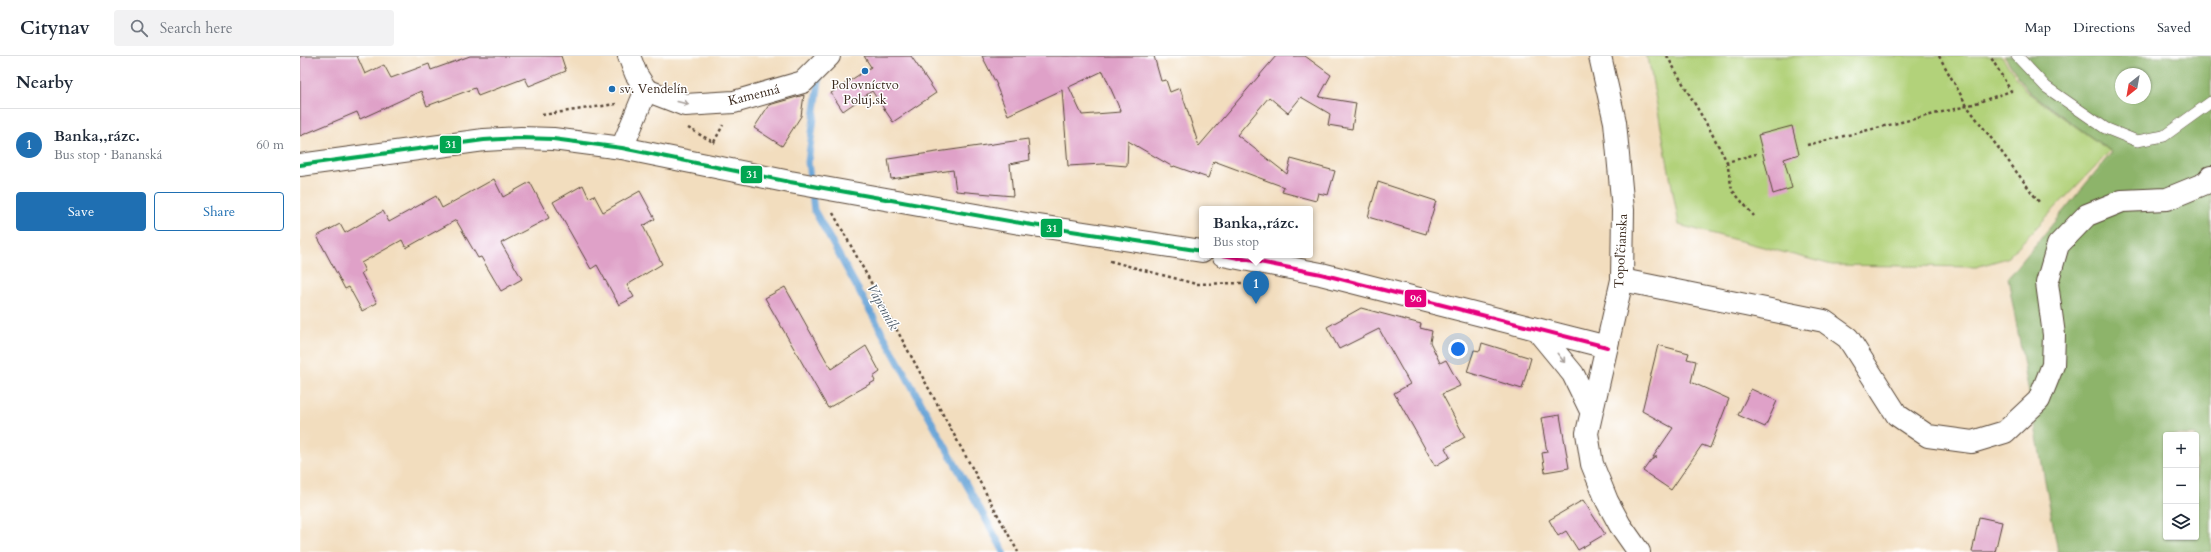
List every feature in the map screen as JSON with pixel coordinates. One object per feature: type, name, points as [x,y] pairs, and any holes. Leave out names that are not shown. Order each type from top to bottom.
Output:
[{"type":"main road","points":[[622,148],[646,90],[636,74],[629,56]]},
{"type":"main road","name":"Topoľčianska","points":[[1600,56],[1616,122],[1623,210],[1622,280],[1587,433],[1592,464],[1607,501],[1620,525],[1638,552]]},
{"type":"main road","name":"Kamenná","points":[[646,90],[686,105],[734,102],[803,82],[826,59]]},
{"type":"main road","points":[[300,165],[484,140],[521,138],[553,139],[622,148],[790,182],[1026,224],[1199,251]]},
{"type":"main road","points":[[1622,280],[1824,322],[1848,338],[1897,415],[1928,436],[1972,442],[2004,432],[2039,400],[2053,365],[2054,335],[2047,283],[2058,245],[2087,215],[2122,201],[2167,199],[2206,183],[2211,177]]},
{"type":"main road","points":[[1238,258],[1321,274],[1607,347]]},
{"type":"main road","points":[[1536,329],[1573,374],[1591,411]]},
{"type":"lane","points":[[2017,56],[2046,87],[2106,128],[2137,141],[2164,136],[2211,102]]},
{"type":"path","points":[[1667,56],[1710,130],[1726,162],[1732,190],[1754,216]]},
{"type":"path","points":[[1939,56],[1967,106],[2039,202]]},
{"type":"path","points":[[1807,145],[1967,106],[2011,91],[1990,56]]},
{"type":"path","points":[[1726,162],[1756,154]]},
{"type":"path","points":[[833,213],[1018,552]]},
{"type":"green space","points":[[1645,56],[2001,56],[2027,92],[2110,151],[2007,258],[1976,267],[1832,265],[1679,225],[1649,62]]},
{"type":"green space","points":[[2004,56],[2211,56],[2211,552],[2058,552],[2008,278],[2112,152],[2029,92]]},
{"type":"building","points":[[300,56],[357,56],[365,74],[384,65],[391,78],[429,64],[431,70],[470,56],[561,56],[566,71],[529,86],[525,78],[478,96],[475,88],[427,106],[421,91],[360,119],[357,112],[300,136]]},
{"type":"building","points":[[864,56],[911,56],[936,93],[893,122],[872,91],[843,111],[831,93],[871,67]]},
{"type":"building","points":[[982,56],[1154,56],[1161,81],[1166,80],[1170,92],[1180,88],[1199,146],[1276,56],[1305,56],[1331,75],[1319,97],[1356,103],[1352,129],[1328,125],[1330,114],[1301,97],[1288,113],[1269,97],[1237,135],[1287,174],[1291,159],[1335,171],[1328,195],[1318,193],[1316,201],[1282,192],[1284,187],[1214,161],[1208,178],[1174,166],[1173,167],[1128,141],[1127,166],[1103,164],[1068,166],[1062,90],[1008,115],[997,85]],"holes":[[[1103,71],[1121,112],[1082,115],[1069,87]]]},
{"type":"building","points":[[804,95],[801,116],[782,146],[754,128],[769,105]]},
{"type":"building","points":[[1792,126],[1799,154],[1784,159],[1792,188],[1773,194],[1758,135]]},
{"type":"building","points":[[1028,139],[1030,160],[1010,164],[1013,196],[956,191],[953,170],[891,179],[888,159]]},
{"type":"building","points":[[494,179],[503,197],[530,182],[549,218],[501,243],[522,279],[501,291],[481,257],[478,258],[456,220],[406,248],[402,240],[361,263],[365,271],[361,273],[377,303],[362,311],[349,287],[345,289],[317,236],[340,224],[345,233],[383,211],[389,222],[436,196],[442,208]]},
{"type":"building","points":[[1378,182],[1436,201],[1426,234],[1368,217]]},
{"type":"building","points":[[583,185],[589,198],[594,195],[603,212],[640,191],[655,219],[643,226],[662,264],[627,285],[634,297],[619,305],[597,265],[591,269],[553,202]]},
{"type":"building","points":[[785,287],[831,369],[866,346],[880,372],[873,377],[875,381],[828,408],[765,298]]},
{"type":"building","points":[[1361,308],[1421,324],[1420,328],[1432,331],[1430,342],[1440,363],[1446,360],[1460,386],[1442,394],[1465,437],[1445,448],[1450,457],[1435,466],[1394,393],[1410,384],[1379,329],[1339,349],[1327,327]]},
{"type":"building","points":[[1482,343],[1531,358],[1522,389],[1467,372],[1474,350],[1480,351]]},
{"type":"building","points":[[1658,345],[1689,353],[1687,359],[1696,361],[1691,382],[1729,399],[1710,448],[1702,445],[1671,490],[1643,471],[1651,460],[1657,457],[1653,457],[1673,428],[1642,411]]},
{"type":"building","points":[[1751,389],[1777,401],[1765,427],[1738,415]]},
{"type":"building","points":[[1560,415],[1569,468],[1545,472],[1542,453],[1547,452],[1541,418]]},
{"type":"building","points":[[1583,500],[1605,534],[1578,550],[1566,531],[1558,536],[1549,520]]},
{"type":"building","points":[[1979,517],[2002,522],[1995,552],[1972,552]]},
{"type":"waterway","name":"Vápenník","points":[[820,74],[808,162],[814,210],[1004,552]]},
{"type":"transit line","name":"31","points":[[300,165],[484,140],[521,138],[553,139],[622,148],[790,182],[1026,224],[1199,251]]},
{"type":"transit line","name":"96","points":[[1238,258],[1321,274],[1607,347]]},
{"type":"place","name":"Poľovníctvo Poluj.sk","points":[[865,71]]},
{"type":"place","name":"sv. Vendelín","points":[[612,89]]},
{"type":"place","name":"Banka,,rázc.","points":[[1256,304]]}]
